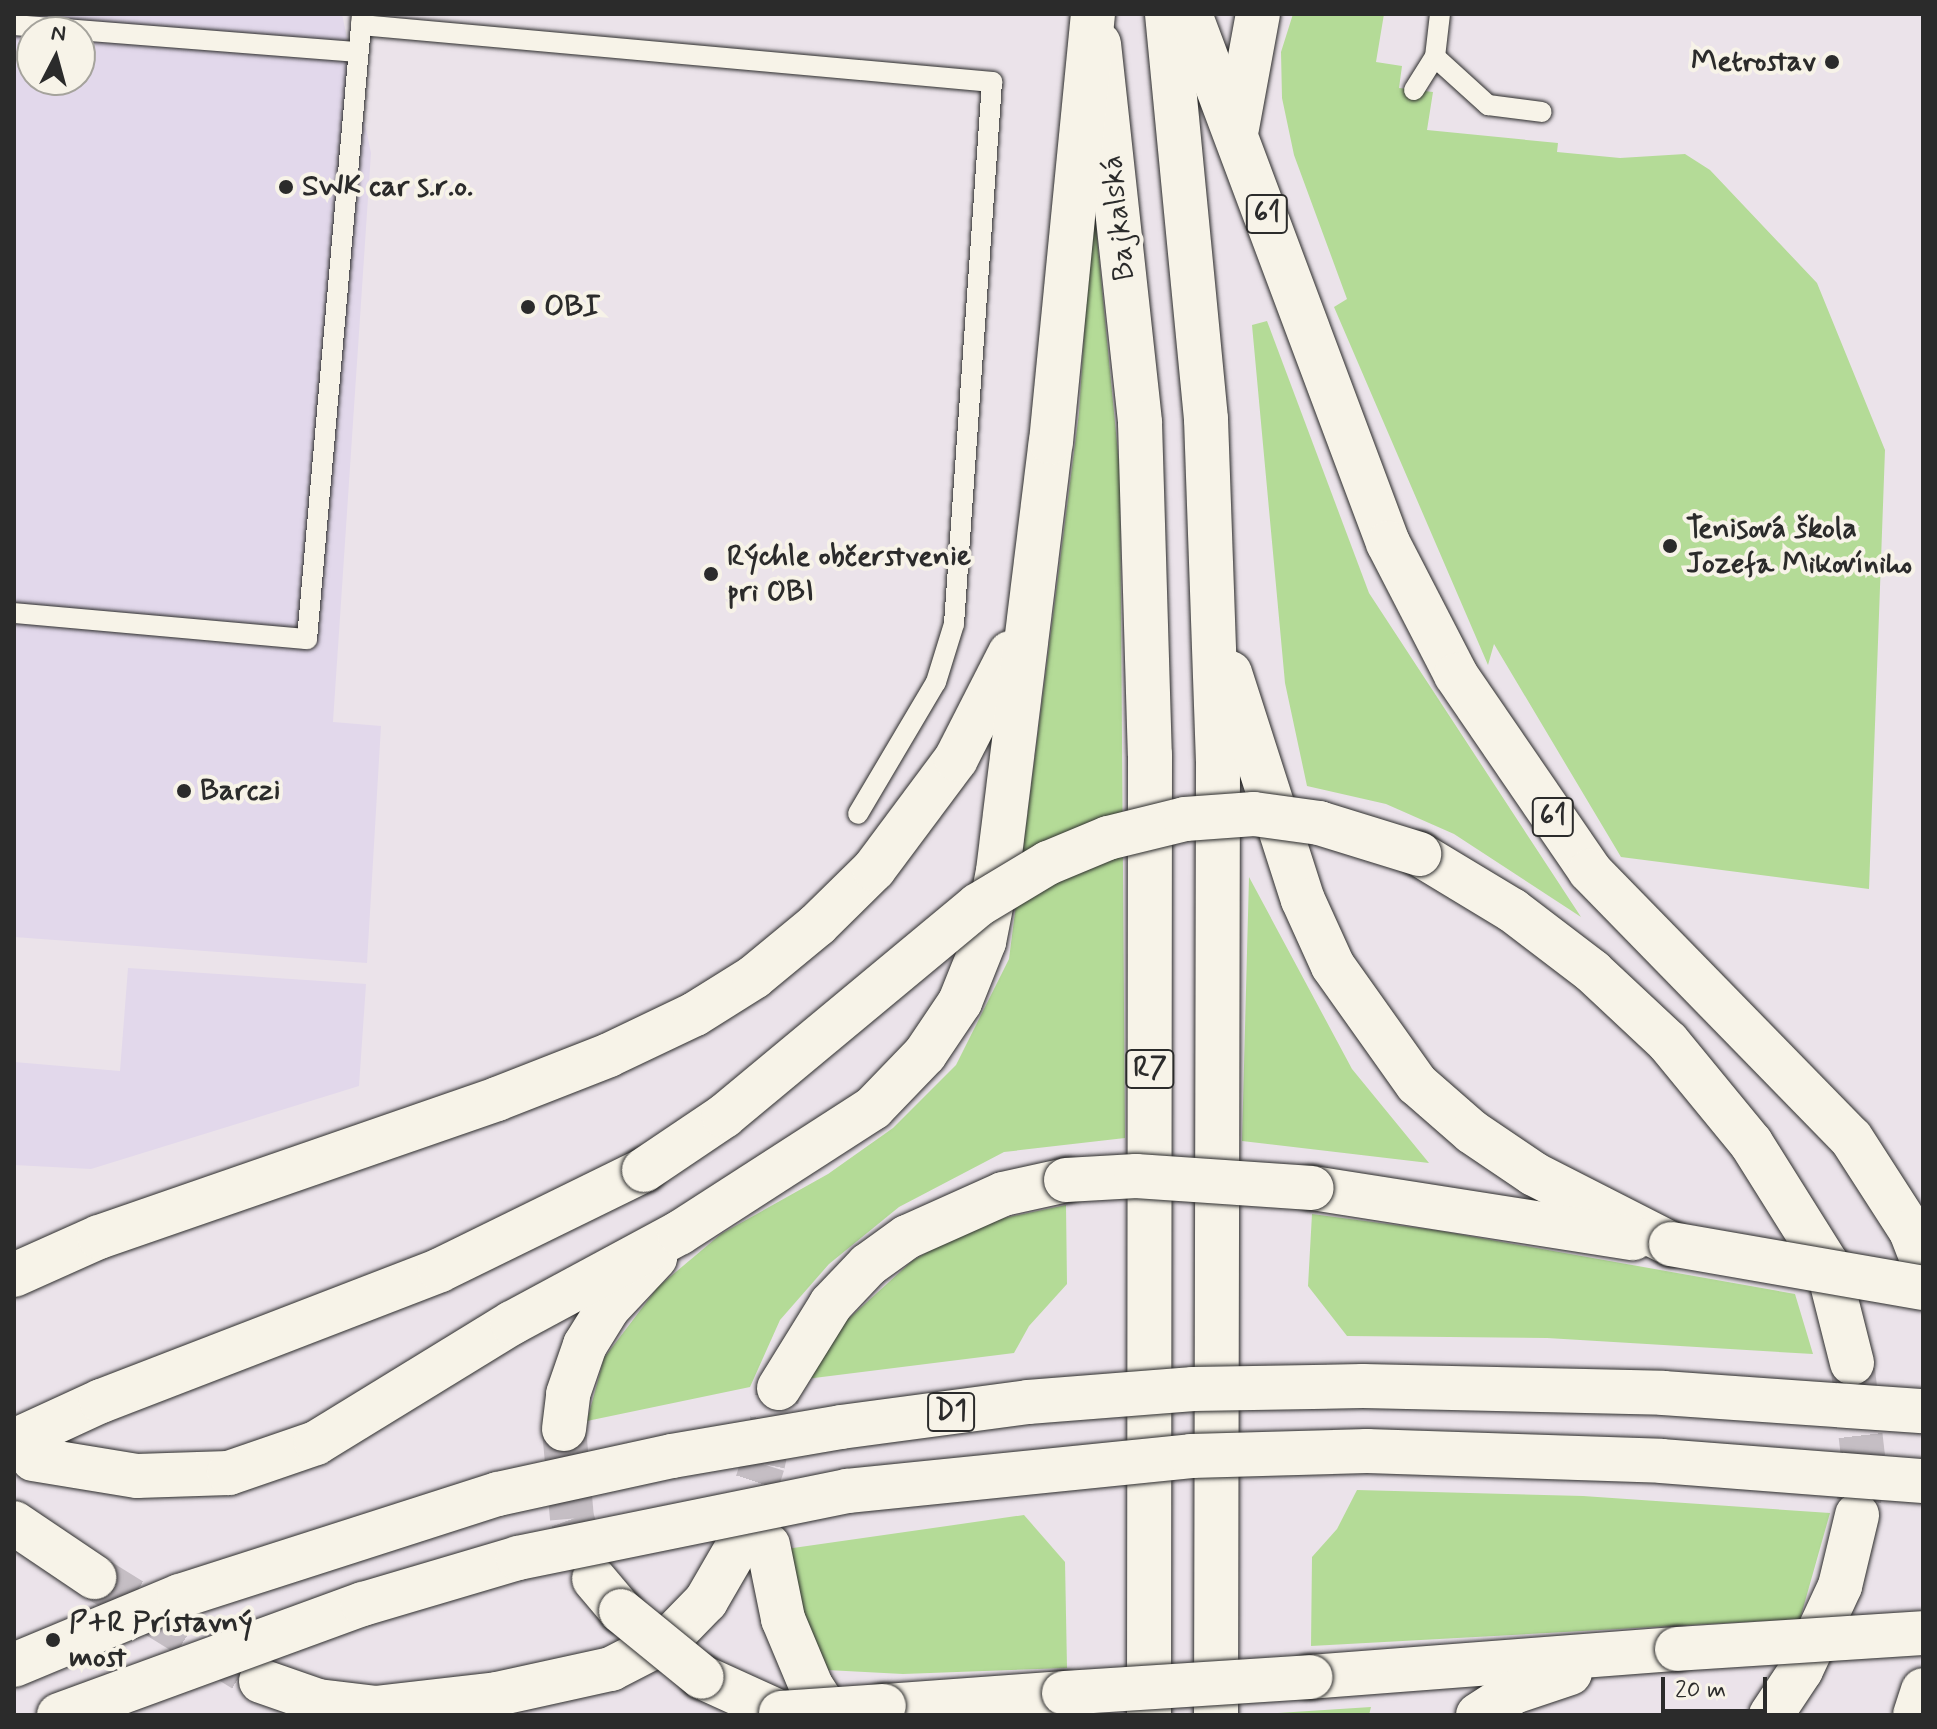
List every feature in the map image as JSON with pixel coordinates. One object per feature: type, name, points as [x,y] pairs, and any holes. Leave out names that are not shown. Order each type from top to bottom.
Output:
[{"type":"main road","name":"Bajkalská","points":[[1095,14],[1140,423],[1150,755],[1149,1715]]},
{"type":"main road","points":[[24,1450],[137,1476],[229,1473],[278,1459],[316,1443],[512,1323],[679,1233],[873,1108],[925,1054],[960,1002],[984,942],[998,871],[1026,614],[1051,442],[1095,14]]},
{"type":"main road","name":"R7","points":[[1167,14],[1206,419],[1214,623],[1216,1715]]},
{"type":"main road","name":"61","points":[[1190,14],[1237,130],[1388,543],[1456,675],[1590,871],[1851,1138],[1911,1231],[1923,1262]]},
{"type":"main road","points":[[1237,130],[1258,14]]},
{"type":"main road","points":[[14,1275],[99,1237],[497,1099],[609,1055],[695,1014],[754,977],[817,925],[874,869],[956,759],[993,694],[1026,614]]},
{"type":"main road","points":[[1214,623],[1303,900],[1333,966],[1366,1017],[1417,1084],[1472,1132],[1534,1174],[1671,1244]]},
{"type":"main road","points":[[24,1450],[291,1326],[440,1270],[644,1170],[724,1116],[978,905],[1084,848],[1185,819],[1254,814],[1319,823],[1419,854],[1535,927],[1592,971],[1668,1042],[1751,1143],[1827,1264],[1852,1363]]},
{"type":"main road","points":[[779,1388],[831,1304],[894,1246],[962,1209],[1066,1180],[1151,1176],[1312,1188],[1671,1244],[1923,1288]]},
{"type":"main road","points":[[564,1429],[568,1394],[585,1345],[608,1308],[679,1233]]},
{"type":"main road","name":"D1","points":[[14,1665],[180,1596],[498,1494],[672,1456],[841,1427],[1073,1399],[1347,1386],[1603,1390],[1923,1411]]},
{"type":"main road","name":"D1","points":[[59,1715],[363,1604],[518,1558],[685,1521],[877,1487],[1191,1456],[1367,1451],[1661,1461],[1923,1481]]},
{"type":"main road","points":[[1771,1715],[1801,1670],[1840,1586],[1857,1515]]},
{"type":"main road","points":[[14,1523],[94,1577]]},
{"type":"main road","points":[[261,1681],[318,1701],[375,1708],[497,1694],[611,1669],[669,1639],[751,1548],[811,1686],[830,1715]]},
{"type":"main road","points":[[607,1595],[702,1677],[775,1714],[1923,1633]]},
{"type":"main road","points":[[1478,1715],[1514,1692],[1561,1675],[1677,1649]]},
{"type":"main road","points":[[1915,1715],[1923,1690]]},
{"type":"lane","points":[[1414,90],[1435,57],[1440,14]]},
{"type":"lane","points":[[14,613],[307,639],[361,20],[992,82],[954,624],[936,682],[858,814]]},
{"type":"lane","points":[[14,25],[358,52]]},
{"type":"lane","points":[[1435,57],[1488,105],[1542,112]]},
{"type":"shaded area","points":[[14,14],[342,14],[371,153],[333,722],[381,726],[367,963],[14,937]]},
{"type":"shaded area","points":[[128,968],[366,984],[359,1086],[91,1169],[14,1165],[14,1062],[120,1071]]},
{"type":"green space","name":"Tenisová škola Jozefa Mikovíniho","points":[[1293,14],[1384,14],[1376,62],[1402,66],[1399,88],[1433,92],[1427,130],[1558,143],[1557,152],[1620,158],[1685,154],[1710,170],[1817,283],[1885,450],[1869,889],[1621,857],[1494,644],[1488,665],[1334,307],[1347,299],[1294,155],[1282,98],[1281,52]]},
{"type":"green space","points":[[1093,196],[1120,474],[1125,1138],[1004,1152],[899,1207],[829,1264],[780,1320],[750,1387],[587,1421],[604,1358],[658,1287],[721,1234],[828,1174],[893,1128],[956,1065],[1009,959],[1079,413]]},
{"type":"green space","points":[[1267,321],[1369,593],[1581,917],[1454,834],[1386,804],[1307,786],[1285,683],[1252,325]]},
{"type":"green space","points":[[1249,877],[1352,1069],[1429,1163],[1242,1141]]},
{"type":"green space","points":[[1066,1205],[1067,1284],[1029,1326],[1014,1353],[806,1379],[833,1333],[912,1261],[950,1239],[1004,1218]]},
{"type":"green space","points":[[1312,1214],[1441,1231],[1795,1294],[1813,1354],[1547,1338],[1347,1336],[1308,1286]]},
{"type":"green space","points":[[1357,1490],[1583,1496],[1830,1513],[1800,1619],[1311,1646],[1312,1557],[1337,1529]]},
{"type":"green space","points":[[1024,1515],[1065,1562],[1067,1668],[903,1674],[827,1670],[804,1617],[786,1549]]},
{"type":"green space","points":[[1371,1707],[1369,1715],[1249,1715]]},
{"type":"tunnel","points":[[1853,1370],[1863,1457],[1858,1513]]},
{"type":"tunnel","points":[[737,1545],[763,1464],[779,1388]]},
{"type":"tunnel","points":[[564,1429],[572,1519],[594,1579]]},
{"type":"tunnel","points":[[94,1577],[249,1673]]},
{"type":"place","name":"Metrostav","points":[[1832,62]]},
{"type":"place","name":"SWK car s.r.o.","points":[[286,187]]},
{"type":"place","name":"OBI","points":[[528,307]]},
{"type":"place","name":"Tenisová škola Jozefa Mikovíniho","points":[[1670,546]]},
{"type":"place","name":"Rýchle občerstvenie pri OBI","points":[[711,574]]},
{"type":"place","name":"Barczi","points":[[184,791]]},
{"type":"place","name":"P+R Prístavný most","points":[[53,1640]]}]
